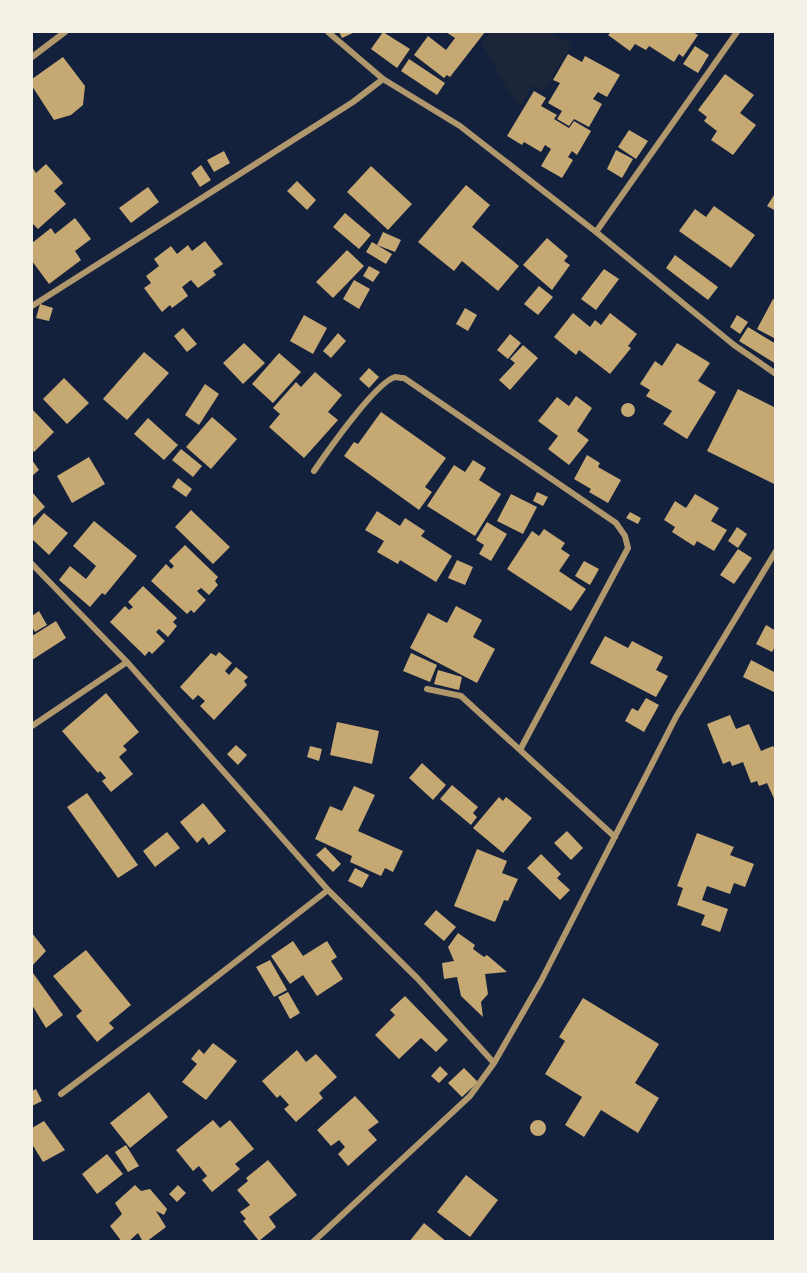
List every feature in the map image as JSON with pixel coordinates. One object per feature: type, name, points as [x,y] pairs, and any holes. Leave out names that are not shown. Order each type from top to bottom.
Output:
[{"type":"street","points":[[32,57],[64,32]]},
{"type":"street","points":[[328,32],[383,79],[460,126],[596,232],[734,345],[776,374]]},
{"type":"street","points":[[596,232],[737,32]]},
{"type":"street","points":[[32,306],[353,102],[383,79]]},
{"type":"street","points":[[314,471],[348,423],[384,384],[396,377],[404,378],[616,523],[626,536],[628,548],[520,750]]},
{"type":"street","points":[[313,1242],[470,1096],[494,1063],[541,981],[676,717],[776,551]]},
{"type":"street","points":[[32,564],[127,662],[328,890],[417,978],[494,1063]]},
{"type":"street","points":[[32,726],[127,662]]},
{"type":"street","points":[[427,689],[461,696],[615,837]]},
{"type":"street","points":[[61,1094],[328,890]]},
{"type":"shaded area","points":[[491,32],[550,32],[572,44],[543,91],[532,85],[519,108],[481,43]]},
{"type":"building","points":[[339,32],[355,32],[342,38]]},
{"type":"building","points":[[383,32],[410,49],[397,68],[371,49]]},
{"type":"building","points":[[446,32],[485,32],[450,77],[447,75],[444,78],[414,55],[428,36],[446,50],[455,38]]},
{"type":"building","points":[[611,32],[693,32],[698,35],[683,57],[679,54],[674,62],[649,46],[646,50],[635,44],[630,51],[608,35]]},
{"type":"building","points":[[695,46],[709,55],[698,73],[683,64]]},
{"type":"building","points":[[568,54],[582,62],[585,56],[620,75],[607,97],[598,92],[593,99],[602,104],[589,127],[574,119],[569,126],[557,119],[562,111],[548,103],[560,83],[553,80]]},
{"type":"building","points":[[63,57],[85,86],[83,105],[71,115],[54,120],[32,86],[32,79]]},
{"type":"building","points":[[409,59],[445,83],[437,95],[401,71]]},
{"type":"building","points":[[725,74],[754,95],[740,113],[756,125],[733,155],[711,140],[717,131],[704,121],[707,117],[698,110]]},
{"type":"building","points":[[534,91],[546,98],[541,106],[557,115],[554,119],[569,128],[574,121],[591,131],[577,155],[572,151],[568,157],[573,160],[562,178],[541,166],[551,149],[545,145],[541,152],[524,142],[522,145],[507,136]]},
{"type":"building","points":[[629,130],[648,141],[636,159],[618,147]]},
{"type":"building","points":[[616,150],[633,159],[622,178],[607,169]]},
{"type":"building","points":[[224,151],[230,163],[214,172],[207,160]]},
{"type":"building","points":[[46,164],[63,183],[54,191],[66,204],[38,229],[33,224],[32,226],[32,167],[36,173]]},
{"type":"building","points":[[201,165],[211,180],[200,187],[191,173]]},
{"type":"building","points":[[371,166],[412,204],[388,230],[347,192]]},
{"type":"building","points":[[297,181],[316,200],[307,210],[287,191]]},
{"type":"building","points":[[466,185],[490,205],[472,227],[519,266],[498,291],[462,261],[454,271],[418,242]]},
{"type":"building","points":[[148,187],[159,202],[131,223],[119,208]]},
{"type":"building","points":[[776,192],[776,211],[767,206]]},
{"type":"building","points":[[714,206],[755,235],[731,268],[679,231],[695,209],[706,217]]},
{"type":"building","points":[[345,213],[371,235],[359,249],[333,227]]},
{"type":"building","points":[[75,218],[91,239],[75,251],[81,260],[49,284],[32,261],[32,243],[51,228],[55,234]]},
{"type":"building","points":[[383,232],[401,240],[395,252],[377,245]]},
{"type":"building","points":[[547,238],[568,256],[564,261],[570,265],[552,290],[523,265]]},
{"type":"building","points":[[205,241],[223,264],[213,271],[216,275],[198,288],[191,280],[182,287],[188,296],[172,308],[170,305],[162,312],[144,288],[151,283],[146,276],[159,266],[154,259],[171,246],[177,254],[188,245],[192,251]]},
{"type":"building","points":[[372,242],[392,254],[386,264],[366,252]]},
{"type":"building","points":[[347,250],[364,266],[333,298],[316,282]]},
{"type":"building","points":[[675,255],[718,287],[708,300],[666,268]]},
{"type":"building","points":[[369,266],[380,272],[373,282],[363,276]]},
{"type":"building","points":[[604,269],[619,279],[596,310],[581,299]]},
{"type":"building","points":[[354,280],[370,289],[359,309],[343,299]]},
{"type":"building","points":[[539,286],[553,297],[538,315],[524,304]]},
{"type":"building","points":[[773,299],[776,300],[776,339],[757,329]]},
{"type":"building","points":[[40,304],[53,308],[49,321],[36,318]]},
{"type":"building","points":[[465,308],[477,315],[468,331],[456,324]]},
{"type":"building","points":[[573,313],[590,327],[595,320],[601,325],[610,313],[637,334],[628,346],[631,348],[610,374],[579,350],[576,355],[554,337]]},
{"type":"building","points":[[304,315],[327,328],[313,354],[290,341]]},
{"type":"building","points":[[737,315],[748,322],[740,334],[730,327]]},
{"type":"building","points":[[748,327],[776,344],[776,364],[739,341]]},
{"type":"building","points":[[183,328],[197,344],[187,352],[174,336]]},
{"type":"building","points":[[338,333],[346,341],[331,358],[323,351]]},
{"type":"building","points":[[510,334],[521,343],[508,359],[497,350]]},
{"type":"building","points":[[244,343],[265,363],[243,384],[223,363]]},
{"type":"building","points":[[677,343],[710,363],[698,381],[716,392],[687,439],[663,424],[672,411],[646,396],[650,390],[640,384],[655,361],[662,366]]},
{"type":"building","points":[[523,345],[538,358],[510,390],[499,380],[515,363],[510,359]]},
{"type":"building","points":[[144,352],[169,373],[127,420],[103,399]]},
{"type":"building","points":[[279,353],[301,372],[273,403],[252,384]]},
{"type":"building","points":[[369,368],[379,377],[369,388],[359,379]]},
{"type":"building","points":[[315,372],[342,395],[328,412],[338,420],[304,458],[269,427],[280,414],[273,408],[296,382],[301,387]]},
{"type":"building","points":[[64,378],[89,403],[67,424],[43,399]]},
{"type":"building","points":[[205,384],[219,394],[199,425],[185,415]]},
{"type":"building","points":[[738,389],[776,408],[776,485],[707,451]]},
{"type":"building","points":[[576,396],[592,408],[577,431],[589,440],[569,465],[548,449],[558,436],[538,421],[557,397],[569,406]]},
{"type":"building","points":[[628,403],[633,405],[635,410],[633,415],[628,417],[623,415],[621,410],[623,405]]},
{"type":"building","points":[[32,409],[54,432],[34,452],[32,450]]},
{"type":"building","points":[[381,412],[446,458],[425,487],[432,492],[419,510],[344,456],[354,442],[358,444]]},
{"type":"building","points":[[212,417],[237,439],[211,469],[186,447]]},
{"type":"building","points":[[148,418],[178,445],[164,460],[134,434]]},
{"type":"building","points":[[181,449],[202,466],[193,477],[172,460]]},
{"type":"building","points":[[587,455],[600,463],[598,467],[621,480],[608,503],[589,492],[591,489],[574,479]]},
{"type":"building","points":[[89,457],[105,484],[72,503],[57,476]]},
{"type":"building","points":[[32,460],[39,470],[32,476]]},
{"type":"building","points":[[473,460],[486,468],[479,480],[501,494],[475,536],[427,506],[454,465],[465,472]]},
{"type":"building","points":[[178,478],[192,489],[186,497],[172,487]]},
{"type":"building","points":[[32,492],[45,507],[32,519]]},
{"type":"building","points":[[537,492],[548,497],[543,506],[533,501]]},
{"type":"building","points":[[511,494],[537,507],[523,534],[497,521]]},
{"type":"building","points":[[695,494],[719,508],[711,521],[727,530],[714,551],[697,541],[694,546],[672,532],[675,527],[664,520],[675,501],[686,508]]},
{"type":"building","points":[[191,510],[230,547],[213,564],[175,527]]},
{"type":"building","points":[[377,511],[400,526],[405,518],[425,531],[421,536],[452,556],[436,582],[400,560],[398,564],[377,552],[384,541],[365,530]]},
{"type":"building","points":[[630,512],[641,518],[638,524],[626,518]]},
{"type":"building","points":[[44,513],[68,533],[49,555],[32,539],[32,527]]},
{"type":"building","points":[[94,521],[137,556],[105,595],[102,593],[90,607],[59,580],[70,566],[86,579],[96,566],[73,546]]},
{"type":"building","points":[[487,522],[507,534],[491,561],[479,554],[484,545],[476,540]]},
{"type":"building","points":[[737,527],[747,534],[738,548],[728,541]]},
{"type":"building","points":[[544,529],[565,543],[561,549],[570,555],[559,571],[586,589],[571,611],[507,569],[532,531],[539,536]]},
{"type":"building","points":[[185,545],[218,577],[215,581],[218,585],[209,595],[201,588],[197,591],[206,600],[194,613],[191,610],[187,614],[151,581],[166,564],[171,569],[174,566],[169,561]]},
{"type":"building","points":[[738,549],[752,558],[734,584],[720,575]]},
{"type":"building","points":[[457,560],[473,567],[465,585],[448,578]]},
{"type":"building","points":[[584,561],[599,569],[590,585],[575,576]]},
{"type":"building","points":[[143,586],[177,618],[173,622],[177,626],[168,637],[159,629],[156,632],[165,641],[152,654],[149,651],[145,656],[110,622],[125,606],[129,610],[133,607],[128,602]]},
{"type":"building","points":[[456,606],[482,620],[473,637],[495,649],[477,683],[410,648],[428,613],[447,623]]},
{"type":"building","points":[[39,611],[47,625],[35,632],[32,627],[32,616]]},
{"type":"building","points":[[56,621],[66,638],[32,660],[32,636]]},
{"type":"building","points":[[766,625],[776,631],[776,645],[772,652],[756,644]]},
{"type":"building","points":[[605,636],[628,648],[632,641],[663,657],[656,670],[668,676],[656,697],[590,663]]},
{"type":"building","points":[[219,652],[232,663],[225,671],[229,675],[236,667],[248,677],[244,681],[247,685],[214,720],[200,706],[205,701],[198,695],[193,700],[180,687],[211,653],[216,656]]},
{"type":"building","points":[[411,653],[437,665],[430,682],[403,671]]},
{"type":"building","points":[[751,660],[776,673],[776,693],[743,677]]},
{"type":"building","points":[[438,670],[462,677],[459,690],[434,684]]},
{"type":"building","points":[[106,693],[139,732],[123,746],[127,750],[119,757],[133,774],[111,792],[102,781],[106,778],[100,771],[98,773],[62,731]]},
{"type":"building","points":[[646,698],[659,705],[644,732],[625,721],[632,708],[638,711]]},
{"type":"building","points":[[730,715],[736,729],[749,724],[761,751],[773,746],[776,752],[776,803],[767,783],[759,786],[757,781],[751,783],[743,762],[732,766],[730,761],[723,764],[707,724]]},
{"type":"building","points":[[337,722],[379,731],[372,764],[330,755]]},
{"type":"building","points":[[236,745],[247,755],[238,765],[227,754]]},
{"type":"building","points":[[310,746],[322,749],[319,761],[307,757]]},
{"type":"building","points":[[422,763],[446,785],[433,800],[409,778]]},
{"type":"building","points":[[452,785],[478,807],[473,813],[477,817],[471,825],[440,799]]},
{"type":"building","points":[[354,786],[375,795],[358,831],[403,851],[393,872],[385,868],[381,876],[350,862],[352,856],[315,839],[330,806],[342,811]]},
{"type":"building","points":[[87,793],[138,865],[118,878],[67,807]]},
{"type":"building","points":[[499,797],[503,801],[506,797],[532,818],[503,853],[473,828]]},
{"type":"building","points":[[203,803],[226,831],[209,845],[203,837],[197,843],[180,822]]},
{"type":"building","points":[[567,831],[583,848],[571,860],[554,843]]},
{"type":"building","points":[[167,832],[180,848],[155,867],[143,851]]},
{"type":"building","points":[[697,833],[734,847],[730,855],[754,864],[745,887],[734,883],[730,894],[707,886],[702,900],[728,909],[720,932],[701,925],[705,915],[677,905],[683,888],[677,886]]},
{"type":"building","points":[[325,847],[341,864],[333,872],[316,855]]},
{"type":"building","points":[[477,849],[507,861],[502,873],[518,879],[508,901],[504,900],[495,922],[454,906]]},
{"type":"building","points":[[541,854],[561,874],[557,878],[570,890],[560,900],[527,868]]},
{"type":"building","points":[[355,868],[369,875],[362,888],[348,881]]},
{"type":"building","points":[[436,910],[456,927],[444,941],[424,924]]},
{"type":"building","points":[[32,933],[46,951],[32,966]]},
{"type":"building","points":[[458,933],[475,945],[473,949],[484,957],[487,955],[507,972],[485,974],[488,994],[481,1002],[483,1017],[461,996],[457,977],[444,979],[442,963],[454,961],[448,947]]},
{"type":"building","points":[[293,941],[303,956],[327,941],[337,957],[331,961],[343,979],[317,996],[303,975],[290,984],[271,956]]},
{"type":"building","points":[[86,950],[131,1005],[109,1023],[114,1028],[97,1042],[76,1016],[82,1011],[53,976]]},
{"type":"building","points":[[270,960],[287,990],[274,997],[256,967]]},
{"type":"building","points":[[33,973],[63,1015],[46,1028],[32,1005]]},
{"type":"building","points":[[288,992],[300,1013],[290,1019],[278,997]]},
{"type":"building","points":[[405,996],[448,1040],[436,1052],[421,1038],[399,1059],[375,1035],[395,1015],[390,1010]]},
{"type":"building","points":[[583,998],[659,1044],[635,1083],[659,1098],[638,1133],[601,1110],[584,1137],[565,1125],[582,1097],[545,1074],[565,1041],[559,1037]]},
{"type":"building","points":[[213,1043],[237,1061],[206,1100],[182,1082],[197,1064],[191,1059],[199,1049],[204,1054]]},
{"type":"building","points":[[297,1050],[306,1062],[316,1054],[337,1077],[319,1093],[323,1098],[296,1122],[284,1109],[289,1105],[280,1095],[277,1098],[262,1081]]},
{"type":"building","points":[[440,1066],[448,1074],[439,1083],[431,1076]]},
{"type":"building","points":[[464,1068],[478,1082],[462,1097],[448,1083]]},
{"type":"building","points":[[36,1089],[42,1101],[32,1106],[32,1091]]},
{"type":"building","points":[[149,1092],[168,1117],[130,1148],[110,1123]]},
{"type":"building","points":[[355,1096],[379,1122],[368,1130],[377,1140],[348,1166],[338,1154],[345,1147],[339,1140],[331,1146],[317,1130]]},
{"type":"building","points":[[213,1120],[220,1128],[230,1120],[254,1149],[235,1164],[240,1169],[212,1192],[202,1180],[207,1176],[199,1166],[193,1171],[176,1150]]},
{"type":"building","points":[[535,1120],[541,1120],[546,1128],[544,1134],[535,1136],[530,1131],[530,1125]]},
{"type":"building","points":[[44,1121],[65,1150],[43,1162],[32,1144],[32,1128]]},
{"type":"building","points":[[126,1145],[139,1166],[128,1172],[115,1152]]},
{"type":"building","points":[[107,1154],[123,1174],[97,1194],[82,1174]]},
{"type":"building","points":[[268,1160],[297,1195],[269,1217],[276,1227],[259,1241],[243,1221],[246,1219],[240,1212],[250,1205],[237,1190],[248,1181],[246,1178]]},
{"type":"building","points":[[466,1175],[498,1200],[470,1237],[437,1212]]},
{"type":"building","points":[[135,1185],[141,1191],[150,1189],[167,1209],[164,1215],[156,1211],[166,1227],[146,1242],[143,1242],[138,1233],[128,1242],[122,1242],[110,1226],[122,1214],[115,1203]]},
{"type":"building","points":[[178,1185],[186,1193],[177,1202],[169,1194]]},
{"type":"building","points":[[424,1223],[447,1242],[409,1242]]}]
